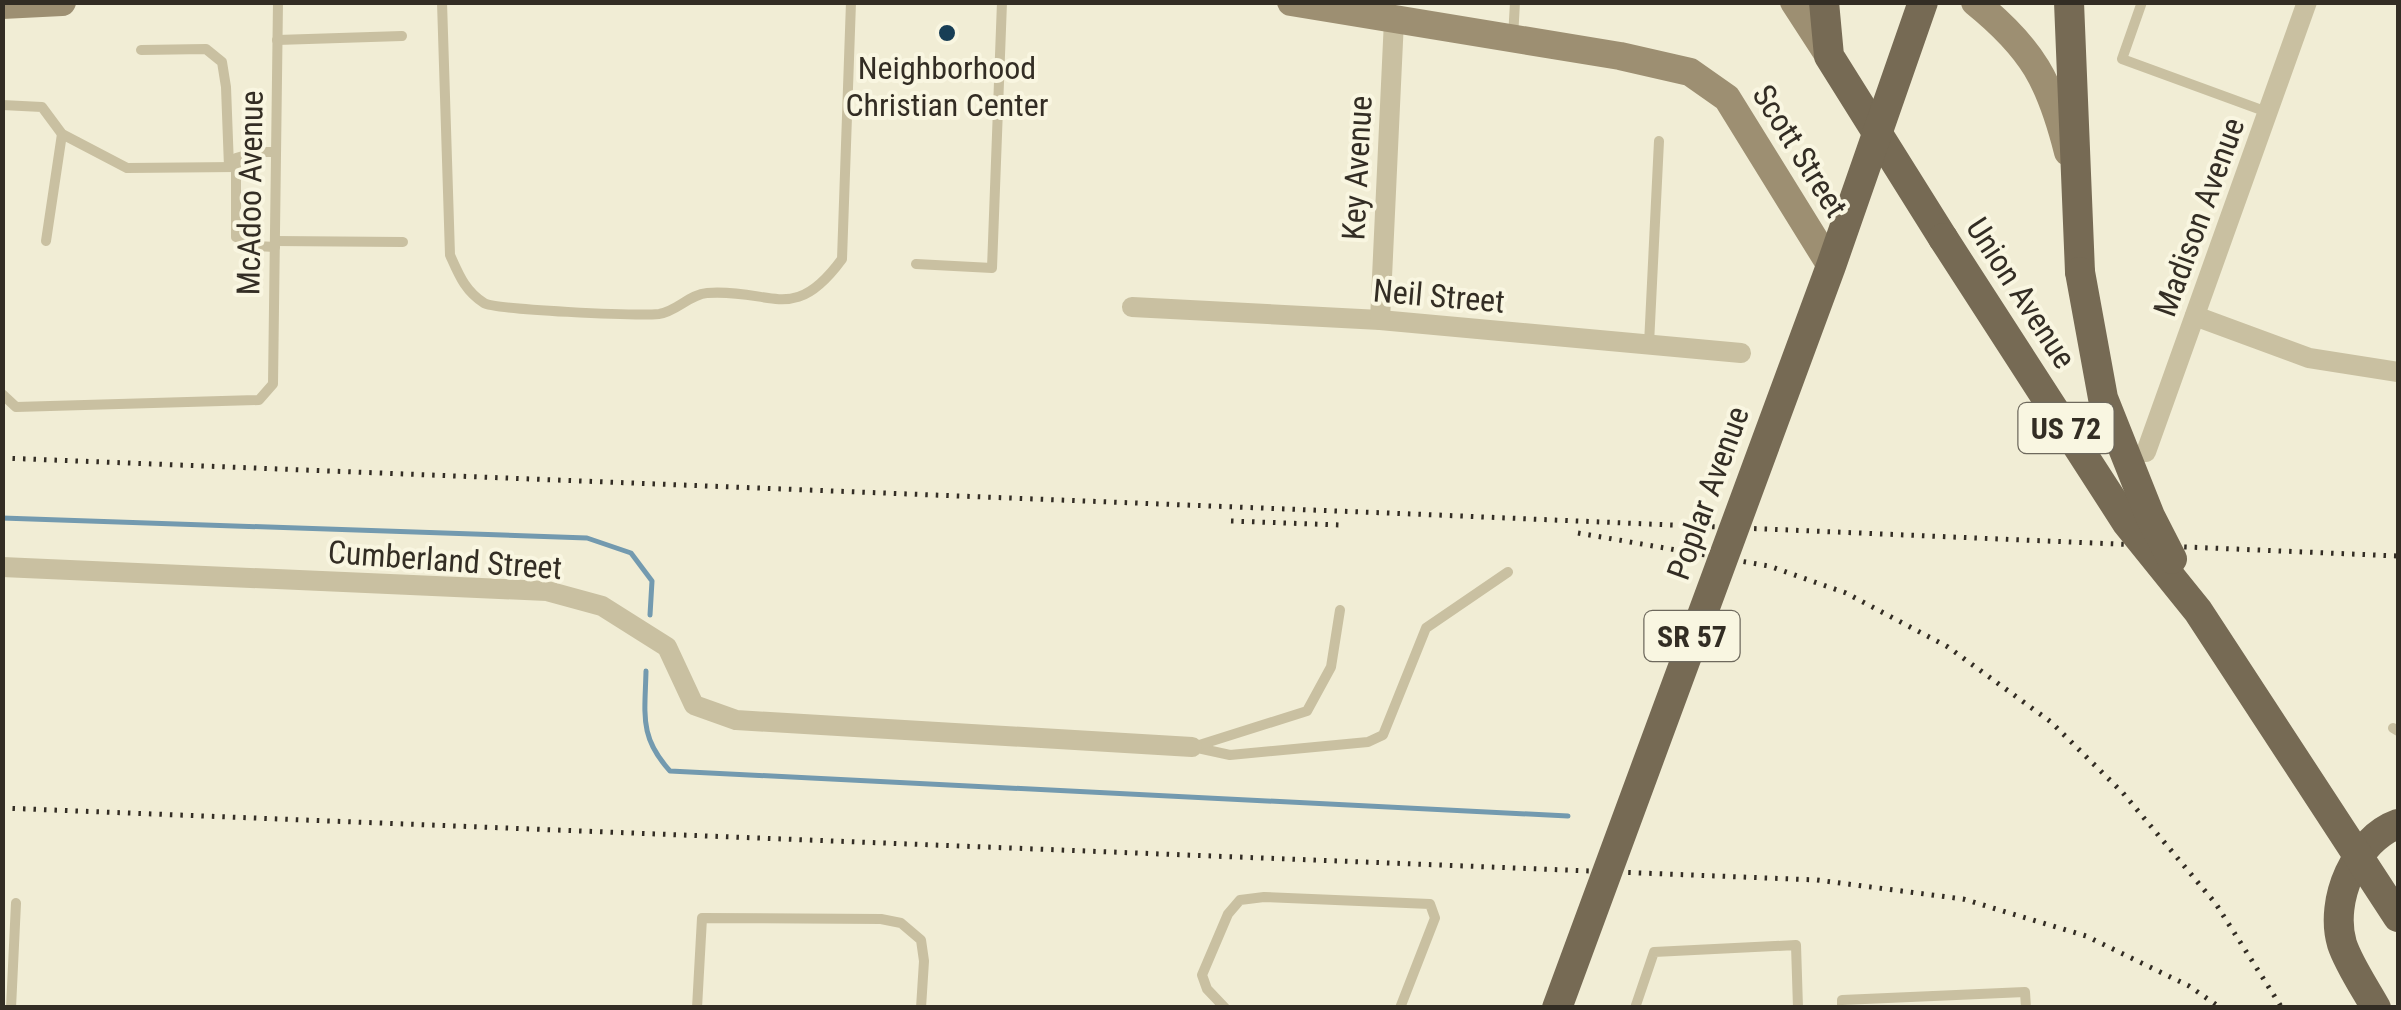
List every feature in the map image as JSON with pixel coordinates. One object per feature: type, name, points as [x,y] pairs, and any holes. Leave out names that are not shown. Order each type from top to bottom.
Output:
[{"type":"main road","points":[[2,6],[62,2]]},
{"type":"main road","name":"Scott Street","points":[[1291,2],[1395,11],[1690,72],[1727,98],[1830,266]]},
{"type":"main road","points":[[1794,2],[1829,56]]},
{"type":"main road","name":"US 72","points":[[1824,2],[1829,56]]},
{"type":"main road","name":"Poplar Avenue","points":[[1557,1008],[1923,2]]},
{"type":"main road","points":[[1975,2],[2017,40],[2055,100],[2075,183]]},
{"type":"main road","name":"US 72","points":[[2070,2],[2075,183]]},
{"type":"main road","name":"Union Avenue","points":[[1829,56],[2127,524],[2198,611],[2398,917]]},
{"type":"main road","name":"Union Avenue","points":[[2075,183],[2080,272],[2097,373],[2114,430],[2150,516],[2198,611]]},
{"type":"main road","points":[[2371,999],[2342,943],[2340,912],[2348,880],[2364,847],[2386,828],[2398,824]]},
{"type":"street","name":"Madison Avenue","points":[[2146,452],[2308,2]]},
{"type":"street","name":"Key Avenue","points":[[1380,320],[1395,11]]},
{"type":"street","name":"Neil Street","points":[[1132,306],[1380,320],[1741,353]]},
{"type":"street","points":[[2195,316],[2310,358],[2398,372]]},
{"type":"street","name":"Cumberland Street","points":[[2,567],[547,591],[602,606],[667,647],[694,706],[736,720],[1192,747]]},
{"type":"lane","name":"McAdoo Avenue","points":[[2,394],[16,407],[259,400],[273,384],[278,2]]},
{"type":"lane","points":[[442,2],[450,255],[465,288],[488,306],[662,314],[702,293],[777,300],[803,298],[825,283],[842,259],[851,2]]},
{"type":"lane","points":[[916,264],[992,268],[1002,2]]},
{"type":"lane","points":[[1512,38],[1515,2]]},
{"type":"lane","points":[[2142,2],[2122,59],[2268,112]]},
{"type":"lane","points":[[277,40],[402,36]]},
{"type":"lane","points":[[141,50],[206,49],[222,62],[236,237],[256,246],[403,242]]},
{"type":"lane","points":[[2,105],[42,107],[62,134],[126,168],[232,167]]},
{"type":"lane","points":[[46,241],[62,134]]},
{"type":"lane","points":[[1649,345],[1659,141]]},
{"type":"lane","points":[[232,167],[236,158],[276,152]]},
{"type":"lane","points":[[1192,747],[1230,755],[1368,742],[1382,735],[1426,628],[1508,572]]},
{"type":"lane","points":[[1192,747],[1307,710],[1331,667],[1340,610]]},
{"type":"lane","points":[[1225,1008],[1207,989],[1202,975],[1228,914],[1240,900],[1264,897],[1430,904],[1434,918],[1400,1008]]},
{"type":"lane","points":[[11,1008],[16,904]]},
{"type":"lane","points":[[697,1008],[702,918],[762,918],[881,919],[901,923],[921,940],[921,1008]]},
{"type":"lane","points":[[1635,1008],[1654,952],[1796,945],[1798,1008]]},
{"type":"lane","points":[[1842,1008],[1842,1000],[2025,992],[2026,1008]]},
{"type":"waterway","points":[[2,518],[587,538],[631,553],[652,581],[650,615]]},
{"type":"waterway","points":[[646,671],[646,725],[653,747],[670,771],[1568,816]]},
{"type":"railway","points":[[2,458],[2398,556]]},
{"type":"railway","points":[[1231,521],[1341,525]]},
{"type":"railway","points":[[1578,533],[1769,566],[1846,593],[1948,647],[2051,722],[2123,793],[2216,904],[2282,1008]]},
{"type":"railway","points":[[2,808],[1817,880],[1963,899],[2086,936],[2189,986],[2221,1008]]},
{"type":"place","name":"Neighborhood Christian Center","points":[[947,33]]}]
